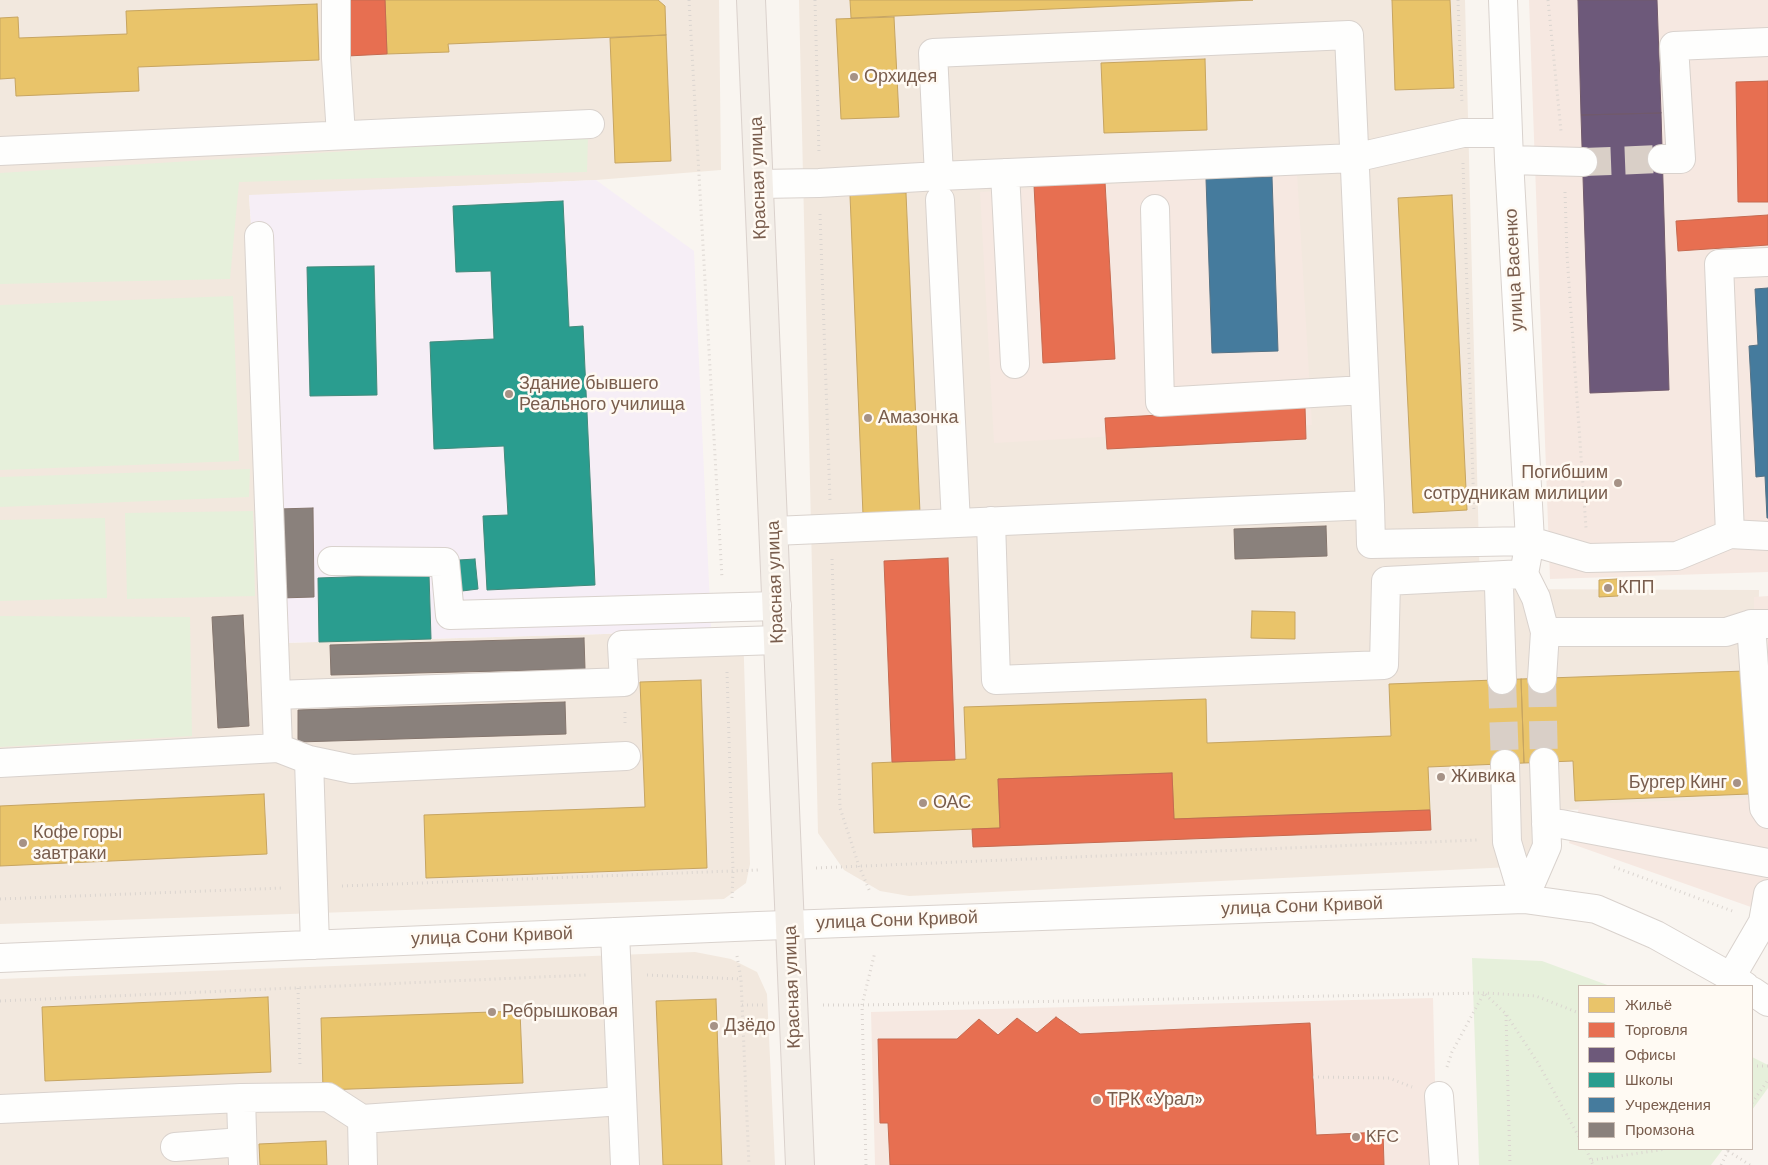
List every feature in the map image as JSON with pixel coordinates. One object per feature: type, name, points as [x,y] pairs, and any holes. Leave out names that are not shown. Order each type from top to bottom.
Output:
[{"type":"main road","name":"Красная улица","points":[[751,0],[800,1165]]},
{"type":"street","points":[[336,0],[336,58],[341,135]]},
{"type":"street","name":"улица Васенко","points":[[1503,0],[1509,160],[1530,541],[1524,574]]},
{"type":"street","points":[[956,524],[933,53],[1348,35],[1371,544],[1530,541],[1588,558],[1677,556],[1730,534],[1768,536]]},
{"type":"street","points":[[1662,159],[1681,159],[1674,46],[1768,42]]},
{"type":"street","points":[[0,150],[590,124]]},
{"type":"street","points":[[759,184],[819,183],[939,188],[1005,173],[1354,158],[1463,133],[1508,133]]},
{"type":"street","points":[[1509,160],[1574,162]]},
{"type":"street","points":[[1005,173],[1015,364]]},
{"type":"street","points":[[1155,209],[1160,402],[1364,390]]},
{"type":"street","points":[[259,236],[278,748]]},
{"type":"street","points":[[1730,534],[1719,264],[1768,262]]},
{"type":"street","points":[[774,531],[1370,504]]},
{"type":"street","points":[[991,521],[996,680],[1384,665],[1386,581],[1524,574],[1536,598],[1545,632],[1542,678]]},
{"type":"street","points":[[332,561],[445,562],[450,616],[777,606]]},
{"type":"street","points":[[1499,586],[1502,680]]},
{"type":"street","points":[[1545,632],[1726,632],[1760,624],[1764,808],[1768,814]]},
{"type":"street","points":[[276,695],[624,682],[622,645],[778,640]]},
{"type":"street","points":[[0,763],[278,748],[309,760],[352,770],[626,756]]},
{"type":"street","points":[[309,760],[315,944]]},
{"type":"street","points":[[1524,899],[1547,846],[1544,762]]},
{"type":"street","points":[[1505,764],[1507,842],[1524,899]]},
{"type":"street","points":[[1546,824],[1561,824],[1768,862]]},
{"type":"street","points":[[1742,985],[1763,922],[1768,894]]},
{"type":"street","name":"улица Сони Кривой","points":[[0,958],[790,924],[1524,899],[1596,909],[1656,934],[1742,985]]},
{"type":"street","points":[[615,932],[625,1165]]},
{"type":"street","name":"улица Сони Кривой","points":[[1753,992],[1768,1002]]},
{"type":"street","points":[[1439,1096],[1444,1165]]},
{"type":"street","points":[[0,1109],[241,1098],[328,1097],[362,1118],[622,1101]]},
{"type":"street","points":[[175,1147],[242,1154],[241,1098]]},
{"type":"street","points":[[362,1118],[363,1165]]},
{"type":"path","points":[[815,0],[819,183],[840,808],[859,866],[882,921],[862,1006],[866,1165]]},
{"type":"path","points":[[1458,0],[1473,492]]},
{"type":"path","points":[[1548,0],[1574,162],[1567,255],[1588,558]]},
{"type":"path","points":[[624,682],[626,756]]},
{"type":"path","points":[[0,899],[1483,840],[1507,842]]},
{"type":"path","points":[[1607,864],[1763,922]]},
{"type":"path","points":[[0,1001],[618,973],[741,979]]},
{"type":"path","points":[[298,988],[300,1097]]},
{"type":"path","points":[[1484,993],[1506,1014],[1538,1063],[1578,1135]]},
{"type":"path","points":[[1446,1069],[1452,1052],[1484,993]]},
{"type":"path","points":[[742,1006],[794,1004],[862,1006],[1484,993],[1536,996],[1578,1013]]},
{"type":"path","points":[[1506,1014],[1510,1165]]},
{"type":"path","points":[[1753,1066],[1768,1066]]},
{"type":"path","points":[[1313,1077],[1389,1078],[1439,1096]]},
{"type":"path","points":[[1753,1102],[1768,1080]]},
{"type":"path","points":[[1587,1150],[1593,1165]]},
{"type":"path","points":[[1592,1160],[1659,1150]]},
{"type":"path","points":[[1720,1165],[1729,1150],[1750,1165]]},
{"type":"shaded area","points":[[0,0],[719,0],[721,170],[596,180],[249,196],[280,643],[604,634],[743,627],[750,864],[746,883],[724,899],[0,924]]},
{"type":"shaded area","points":[[799,0],[1465,0],[1480,589],[1759,590],[1755,807],[1554,810],[1553,865],[909,896],[880,891],[844,870],[818,833]]},
{"type":"shaded area","points":[[1529,0],[1768,0],[1768,572],[1550,579]]},
{"type":"shaded area","points":[[1297,173],[1312,425],[994,443],[980,192]]},
{"type":"shaded area","points":[[596,180],[694,251],[711,628],[604,634],[280,643],[249,195]]},
{"type":"shaded area","points":[[1768,596],[1768,913],[1569,843],[1580,804],[1754,798],[1754,597]]},
{"type":"shaded area","points":[[695,952],[731,959],[757,972],[767,994],[775,1165],[0,1165],[0,979]]},
{"type":"shaded area","name":"ТРК «Урал»","points":[[1433,998],[1437,1165],[875,1165],[871,1012]]},
{"type":"green space","points":[[588,136],[587,172],[239,182],[230,279],[0,284],[0,173]]},
{"type":"green space","points":[[233,296],[239,461],[0,470],[0,305]]},
{"type":"green space","points":[[250,469],[249,497],[0,507],[0,477]]},
{"type":"green space","points":[[253,511],[255,596],[127,599],[125,513]]},
{"type":"green space","points":[[105,518],[107,598],[0,601],[0,520]]},
{"type":"green space","points":[[0,616],[190,617],[192,736],[0,747]]},
{"type":"green space","points":[[1472,958],[1542,961],[1607,985],[1578,985],[1578,1150],[1722,1150],[1711,1165],[1479,1165]]},
{"type":"green space","points":[[1753,1058],[1768,1065],[1768,1088],[1753,1109]]},
{"type":"building: Жильё","points":[[385,0],[658,0],[665,6],[666,35],[448,44],[449,52],[387,54]]},
{"type":"building: Жильё","points":[[850,0],[1253,0],[851,18]]},
{"type":"building: Жильё","points":[[1392,0],[1450,0],[1454,88],[1395,90]]},
{"type":"building: Жильё","points":[[317,4],[319,60],[138,67],[139,91],[16,96],[15,78],[0,79],[0,18],[18,17],[19,38],[127,34],[126,11]]},
{"type":"building: Жильё","points":[[894,17],[899,117],[841,119],[836,19]]},
{"type":"building: Жильё","points":[[666,35],[671,161],[615,163],[610,38]]},
{"type":"building: Жильё","points":[[1205,59],[1207,130],[1104,133],[1101,63]]},
{"type":"building: Жильё","points":[[906,193],[920,513],[863,515],[850,195]]},
{"type":"building: Жильё","points":[[1452,195],[1467,510],[1413,513],[1398,198]]},
{"type":"building: Жильё","name":"КПП","points":[[1617,579],[1618,596],[1599,597],[1599,580]]},
{"type":"building: Жильё","points":[[1252,611],[1295,612],[1295,639],[1251,638]]},
{"type":"building: Жильё","points":[[1745,671],[1749,794],[1575,801],[1573,761],[1524,763],[1521,679]]},
{"type":"building: Жильё","points":[[1521,679],[1524,763],[1428,767],[1430,810],[1174,819],[1172,773],[998,779],[1000,828],[874,833],[872,763],[966,759],[964,707],[1206,699],[1207,743],[1391,736],[1389,684]]},
{"type":"building: Жильё","points":[[701,680],[707,868],[426,878],[424,815],[645,807],[640,682]]},
{"type":"building: Жильё","points":[[264,794],[267,854],[0,866],[0,806]]},
{"type":"building: Жильё","points":[[268,997],[271,1072],[45,1081],[42,1007]]},
{"type":"building: Жильё","points":[[716,999],[722,1165],[663,1165],[656,1001]]},
{"type":"building: Жильё","points":[[520,1011],[523,1083],[323,1090],[321,1018]]},
{"type":"building: Жильё","points":[[326,1141],[327,1165],[260,1165],[259,1144]]},
{"type":"building: Торговля","points":[[345,0],[385,0],[387,54],[347,56]]},
{"type":"building: Торговля","points":[[1768,81],[1768,202],[1738,202],[1736,82]]},
{"type":"building: Торговля","points":[[1105,182],[1115,359],[1043,363],[1034,185]]},
{"type":"building: Торговля","points":[[1768,215],[1768,245],[1678,251],[1676,221]]},
{"type":"building: Торговля","points":[[1305,407],[1306,439],[1107,449],[1105,418]]},
{"type":"building: Торговля","points":[[948,558],[955,760],[892,762],[884,561]]},
{"type":"building: Торговля","points":[[1172,773],[1174,819],[1430,810],[1431,830],[973,847],[972,829],[1000,828],[998,779]]},
{"type":"building: Торговля","name":"ТРК «Урал»","points":[[1056,1017],[1080,1034],[1310,1023],[1316,1135],[1383,1132],[1384,1165],[890,1165],[888,1123],[880,1123],[878,1039],[957,1039],[979,1019],[998,1035],[1017,1018],[1037,1033]]},
{"type":"building: Офисы","points":[[1578,0],[1657,0],[1661,113],[1581,115]]},
{"type":"building: Офисы","points":[[1661,113],[1669,390],[1590,393],[1581,115]]},
{"type":"building: Школы","name":"Здание бывшего Реального училища","points":[[563,201],[569,327],[583,326],[595,585],[487,590],[483,516],[508,515],[504,446],[434,449],[430,342],[494,339],[491,271],[456,272],[453,206]]},
{"type":"building: Школы","points":[[374,266],[377,395],[310,396],[307,267]]},
{"type":"building: Школы","points":[[475,559],[478,589],[462,591],[459,560]]},
{"type":"building: Школы","points":[[429,574],[431,639],[319,642],[318,578]]},
{"type":"building: Учреждения","points":[[1272,177],[1278,351],[1212,353],[1206,179]]},
{"type":"building: Учреждения","points":[[1768,288],[1767,518],[1765,476],[1756,477],[1749,346],[1758,345],[1755,289]]},
{"type":"building: Промзона","points":[[313,508],[314,597],[280,598],[279,509]]},
{"type":"building: Промзона","points":[[1326,526],[1327,556],[1235,559],[1234,529]]},
{"type":"building: Промзона","points":[[243,615],[249,726],[218,728],[212,617]]},
{"type":"building: Промзона","points":[[584,638],[585,669],[331,675],[330,645]]},
{"type":"building: Промзона","points":[[565,702],[566,734],[298,742],[298,710]]},
{"type":"tunnel","points":[[1583,162],[1662,159]]},
{"type":"tunnel","points":[[1542,679],[1544,762]]},
{"type":"tunnel","points":[[1502,680],[1505,764]]},
{"type":"place","name":"Орхидея","points":[[854,77]]},
{"type":"place","name":"Здание бывшего Реального училища","points":[[509,394]]},
{"type":"place","name":"Амазонка","points":[[868,418]]},
{"type":"place","name":"Погибшим сотрудникам милиции","points":[[1618,483]]},
{"type":"place","name":"КПП","points":[[1608,588]]},
{"type":"place","name":"Живика","points":[[1441,777]]},
{"type":"place","name":"Бургер Кинг","points":[[1737,783]]},
{"type":"place","name":"ОАС","points":[[923,803]]},
{"type":"place","name":"Кофе горы завтраки","points":[[23,843]]},
{"type":"place","name":"Ребрышковая","points":[[492,1012]]},
{"type":"place","name":"Дзёдо","points":[[714,1026]]},
{"type":"place","name":"ТРК «Урал»","points":[[1097,1100]]},
{"type":"place","name":"KFC","points":[[1356,1137]]}]
